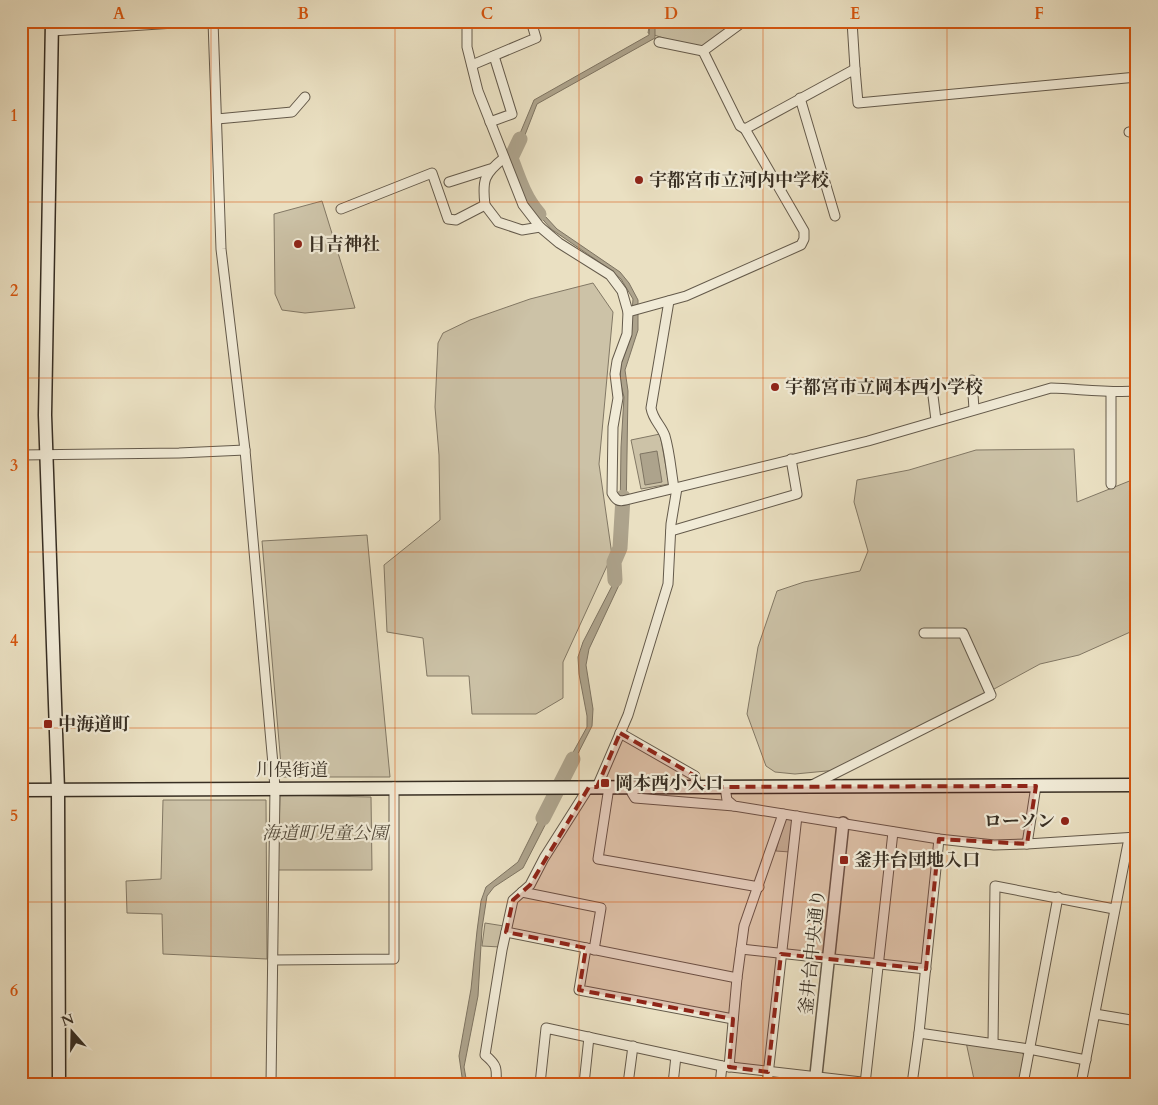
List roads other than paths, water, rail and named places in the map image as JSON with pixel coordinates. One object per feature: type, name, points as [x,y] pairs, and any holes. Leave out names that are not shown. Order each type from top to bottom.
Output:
[{"type":"main road","points":[[52,25],[45,415],[58,790],[59,1084]]},
{"type":"main road","name":"川俣街道","points":[[21,790],[1137,785]]},
{"type":"street","points":[[21,21],[52,25],[204,21]]},
{"type":"street","points":[[213,21],[221,249],[245,450],[275,788],[271,1084]]},
{"type":"street","points":[[472,65],[536,38],[531,21]]},
{"type":"street","points":[[659,42],[703,51],[744,21]]},
{"type":"street","points":[[852,21],[858,103],[1137,77]]},
{"type":"street","points":[[468,22],[467,46],[478,92],[523,205],[540,227],[559,243],[610,275],[633,311],[617,361],[615,374],[618,398],[613,427],[612,493],[616,500],[623,501],[868,441],[1051,388],[1111,392],[1137,391]]},
{"type":"street","points":[[633,311],[686,296],[801,245],[804,239],[804,231],[744,129],[740,126],[703,51]]},
{"type":"street","points":[[490,122],[512,114],[494,56]]},
{"type":"street","points":[[744,129],[855,69]]},
{"type":"street","points":[[217,119],[292,112],[305,97]]},
{"type":"street","points":[[800,98],[835,216]]},
{"type":"street","points":[[449,182],[490,169],[504,158]]},
{"type":"street","points":[[490,169],[485,178],[485,205],[498,222],[522,230],[540,227]]},
{"type":"street","points":[[341,209],[432,173],[448,219],[456,220],[485,205]]},
{"type":"street","points":[[496,1084],[497,1068],[485,1055],[502,950],[514,900],[530,885],[544,858],[599,787],[628,715],[668,584],[676,488],[665,437],[660,425],[654,419],[651,408],[669,301]]},
{"type":"street","points":[[972,380],[974,409]]},
{"type":"street","points":[[932,388],[936,420]]},
{"type":"street","points":[[1111,392],[1111,484]]},
{"type":"street","points":[[21,455],[179,453],[245,450]]},
{"type":"street","points":[[671,531],[797,494],[791,459]]},
{"type":"street","points":[[809,787],[991,695],[963,633],[924,633]]},
{"type":"street","points":[[620,733],[694,776],[696,787]]},
{"type":"street","points":[[1027,844],[1036,786]]},
{"type":"street","points":[[272,960],[394,959],[394,787]]},
{"type":"street","points":[[599,787],[598,859],[759,887]]},
{"type":"street","points":[[631,787],[635,798],[734,806],[939,839],[994,845],[1133,838],[1114,909],[1081,1084]]},
{"type":"street","points":[[725,787],[727,800],[734,806]]},
{"type":"street","points":[[720,1084],[726,1066],[741,949],[748,912],[759,887],[783,814]]},
{"type":"street","points":[[767,1084],[797,816]]},
{"type":"street","name":"釜井台中央通り","points":[[816,1080],[843,824]]},
{"type":"street","points":[[866,1083],[893,832]]},
{"type":"street","points":[[912,1084],[939,839]]},
{"type":"street","points":[[993,1044],[996,886],[1114,909]]},
{"type":"street","points":[[522,892],[601,908],[579,990],[733,1019]]},
{"type":"street","points":[[1023,1084],[1058,897]]},
{"type":"street","points":[[506,932],[737,978]]},
{"type":"street","points":[[741,949],[926,969]]},
{"type":"street","points":[[1095,1014],[1137,1021]]},
{"type":"street","points":[[540,1084],[546,1028],[726,1066],[816,1080],[879,1084]]},
{"type":"street","points":[[919,1033],[1029,1049],[1086,1060]]},
{"type":"street","points":[[584,1084],[589,1037]]},
{"type":"street","points":[[628,1084],[633,1046]]},
{"type":"street","points":[[673,1084],[676,1056]]},
{"type":"waterway","points":[[520,139],[511,158],[526,195],[539,214]]},
{"type":"waterway","points":[[615,580],[614,562],[620,548],[623,497]]},
{"type":"waterway","points":[[543,818],[573,759]]},
{"type":"place","name":"宇都宮市立河内中学校","points":[[639,180]]},
{"type":"place","name":"日吉神社","points":[[298,244]]},
{"type":"place","name":"宇都宮市立岡本西小学校","points":[[775,387]]},
{"type":"place","name":"中海道町","points":[[48,724]]},
{"type":"place","name":"岡本西小入口","points":[[605,783]]},
{"type":"place","name":"ローソン","points":[[1065,821]]},
{"type":"place","name":"釜井台団地入口","points":[[844,860]]},
{"type":"park label","name":"海道町児童公園","points":[[325,833]]}]
